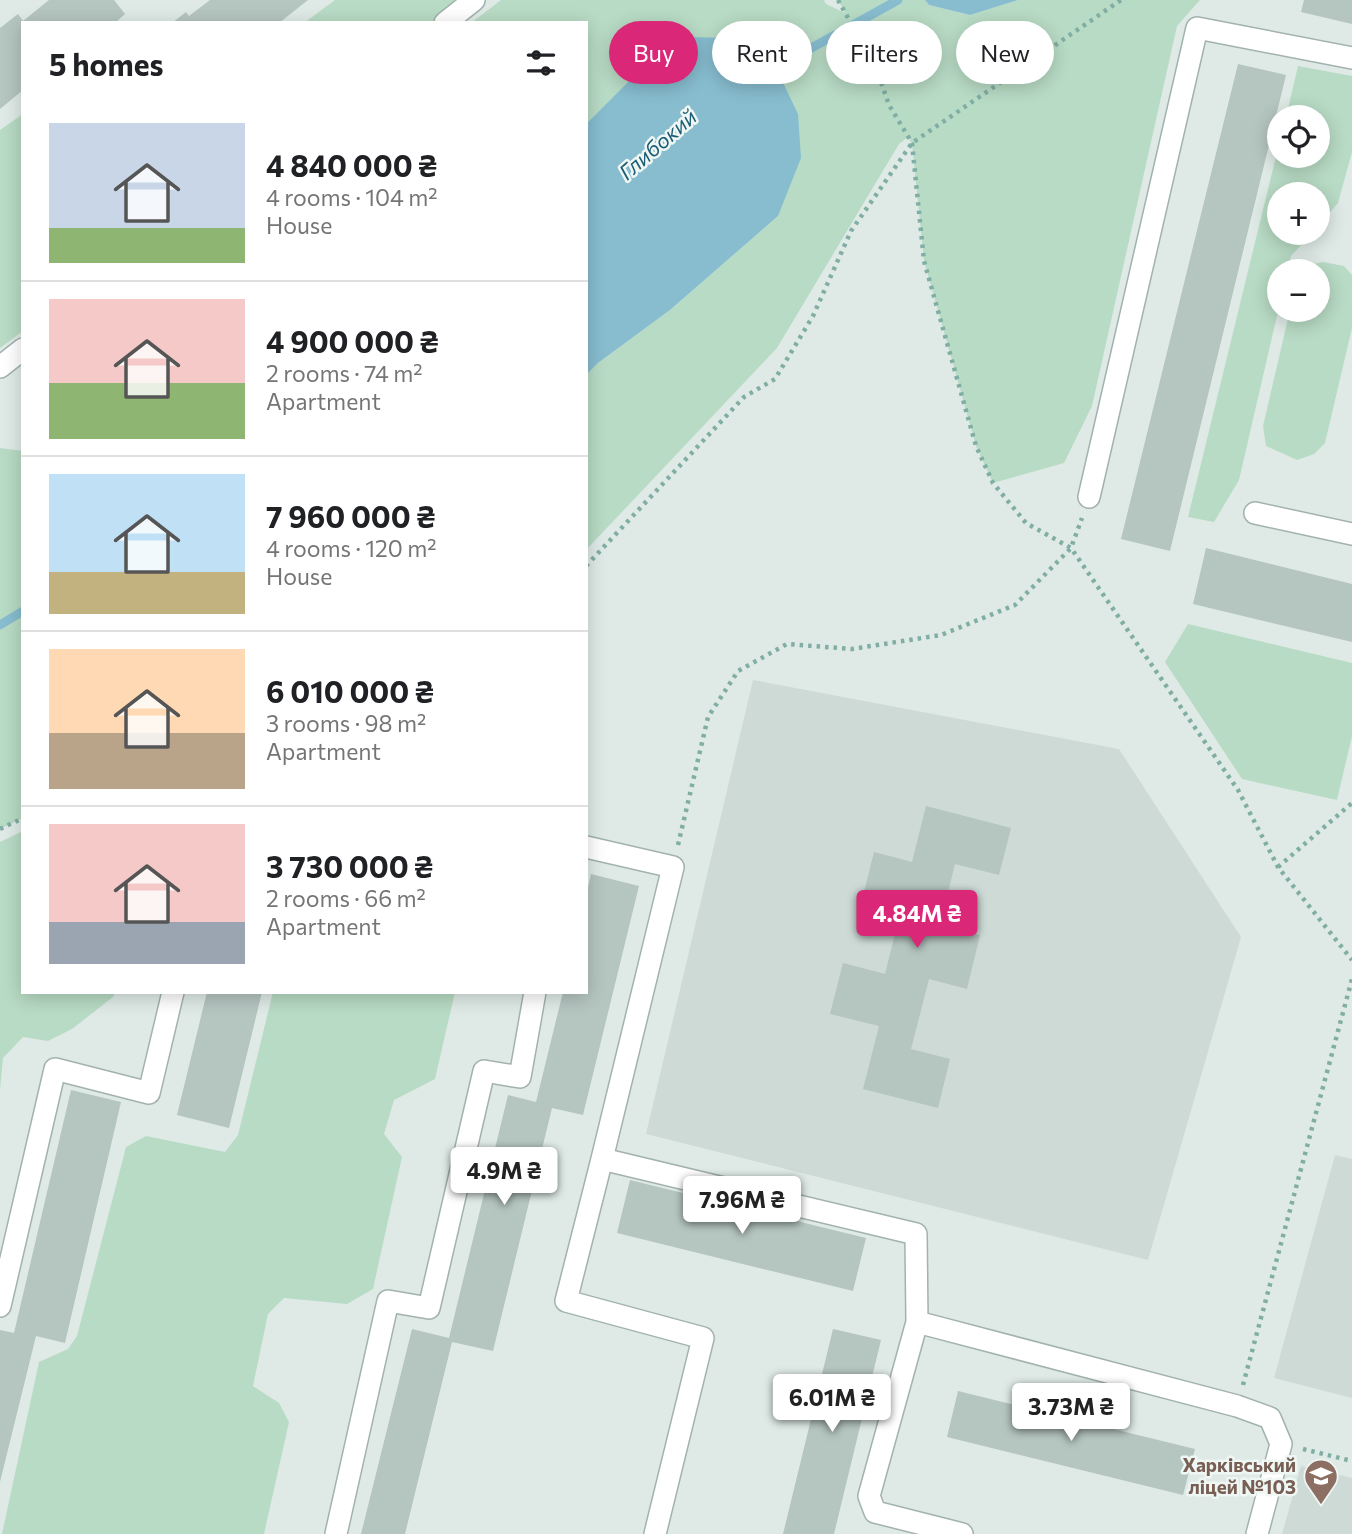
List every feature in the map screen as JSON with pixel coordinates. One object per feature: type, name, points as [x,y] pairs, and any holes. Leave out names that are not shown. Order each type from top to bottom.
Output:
[{"type":"street","points":[[448,21],[474,0]]},
{"type":"street","points":[[1088,497],[1197,28],[1352,58]]},
{"type":"street","points":[[0,367],[21,351]]},
{"type":"street","points":[[1255,513],[1352,534]]},
{"type":"street","points":[[588,847],[673,867],[566,1301],[703,1338],[655,1534]]},
{"type":"street","points":[[0,1306],[55,1069],[149,1093],[173,994]]},
{"type":"street","points":[[335,1534],[387,1301],[429,1308],[484,1071],[520,1077],[535,994]]},
{"type":"street","points":[[602,1159],[916,1234],[917,1322],[869,1496],[875,1513],[962,1534]]},
{"type":"street","points":[[917,1322],[1237,1406],[1270,1418],[1281,1444],[1257,1534]]},
{"type":"path","points":[[838,0],[876,68],[889,104],[912,144],[925,261],[976,446],[993,483],[1026,523],[1071,548],[1238,790],[1278,867],[1352,960]]},
{"type":"path","points":[[588,564],[744,397],[775,379],[813,316],[851,231],[912,144],[1121,0]]},
{"type":"path","points":[[673,867],[708,717],[738,671],[788,645],[852,649],[941,635],[1015,604],[1071,548],[1088,497]]},
{"type":"path","points":[[1278,867],[1352,803]]},
{"type":"path","points":[[0,829],[21,819]]},
{"type":"path","points":[[1237,1406],[1352,979]]},
{"type":"path","points":[[1281,1444],[1352,1461]]},
{"type":"shaded area","points":[[753,680],[1119,749],[1241,937],[1148,1260],[646,1134]]},
{"type":"shaded area","points":[[1335,1155],[1352,1159],[1352,1398],[1274,1378]]},
{"type":"shaded area","name":"Харківський ліцей №103","points":[[1301,1466],[1352,1478],[1352,1534],[1282,1534]]},
{"type":"green space","points":[[335,0],[460,0],[433,21],[307,21]]},
{"type":"green space","points":[[501,0],[824,0],[826,4],[845,13],[838,0],[925,0],[929,5],[970,15],[1018,0],[1200,0],[1177,26],[1092,406],[1064,463],[993,483],[976,446],[924,261],[912,144],[908,137],[899,144],[777,348],[588,548],[588,373],[670,310],[778,216],[658,84],[698,84],[698,21],[609,21],[609,84],[626,84],[588,122],[588,21],[474,21]]},
{"type":"green space","points":[[1298,66],[1352,76],[1352,152],[1338,203],[1330,212],[1330,182],[1270,182],[1273,168],[1330,168],[1330,105],[1289,105]]},
{"type":"green space","points":[[21,115],[21,332],[0,348],[0,130]]},
{"type":"green space","points":[[1267,193],[1267,245],[1301,245],[1290,259],[1267,259],[1267,322],[1276,322],[1239,480],[1214,522],[1188,517]]},
{"type":"green space","points":[[1330,263],[1344,266],[1352,275],[1352,328],[1325,443],[1314,454],[1297,460],[1266,446],[1263,426],[1287,322],[1330,322]]},
{"type":"green space","points":[[0,448],[21,451],[21,819],[0,829]]},
{"type":"green space","points":[[1188,624],[1352,663],[1352,736],[1337,800],[1242,779],[1165,662]]},
{"type":"green space","points":[[21,832],[21,994],[114,994],[72,1029],[48,1041],[23,1037],[3,1058],[0,1090],[0,842]]},
{"type":"green space","points":[[273,994],[455,994],[435,1079],[394,1100],[384,1134],[402,1157],[373,1289],[347,1304],[284,1298],[268,1314],[253,1386],[279,1403],[289,1422],[264,1534],[2,1534],[39,1362],[68,1349],[77,1336],[126,1147],[146,1136],[225,1152],[238,1135]]},
{"type":"water","points":[[925,0],[1018,0],[970,15],[929,5]]},
{"type":"water","points":[[698,37],[712,38],[712,84],[784,84],[798,114],[801,158],[778,216],[670,310],[588,373],[588,122],[626,84],[698,84]]},
{"type":"building","points":[[49,0],[114,0],[125,14],[117,21],[23,21]]},
{"type":"building","points":[[210,0],[308,0],[282,21],[175,21],[186,12],[189,16]]},
{"type":"building","points":[[1304,0],[1352,0],[1352,24],[1301,12]]},
{"type":"building","points":[[18,14],[23,21],[21,92],[0,109],[0,28]]},
{"type":"building","points":[[1238,64],[1286,75],[1279,105],[1267,105],[1267,153],[1170,551],[1121,539]]},
{"type":"building","points":[[1206,548],[1352,584],[1352,642],[1193,604]]},
{"type":"building","points":[[926,806],[1011,828],[999,875],[955,864],[940,925],[980,935],[967,989],[929,979],[911,1049],[950,1059],[938,1108],[863,1089],[879,1026],[830,1014],[843,963],[885,974],[901,910],[862,900],[874,852],[912,862]]},
{"type":"building","points":[[591,874],[639,886],[583,1115],[552,1108],[493,1351],[452,1342],[405,1534],[361,1534],[412,1329],[449,1338],[508,1095],[536,1102],[563,994],[588,994],[588,888]]},
{"type":"building","points":[[207,994],[262,994],[229,1128],[177,1115]]},
{"type":"building","points":[[71,1090],[121,1102],[65,1343],[36,1336],[0,1482],[0,1330],[14,1333]]},
{"type":"building","points":[[630,1180],[866,1238],[853,1291],[617,1233]]},
{"type":"building","points":[[833,1329],[881,1340],[834,1534],[783,1534]]},
{"type":"building","points":[[958,1391],[1195,1449],[1183,1495],[947,1437]]},
{"type":"waterway","name":"Глибокий","points":[[812,48],[898,0]]},
{"type":"waterway","name":"Глибокий","points":[[0,625],[21,612]]},
{"type":"place","name":"Харківський ліцей №103","points":[[1321,1506]]}]
